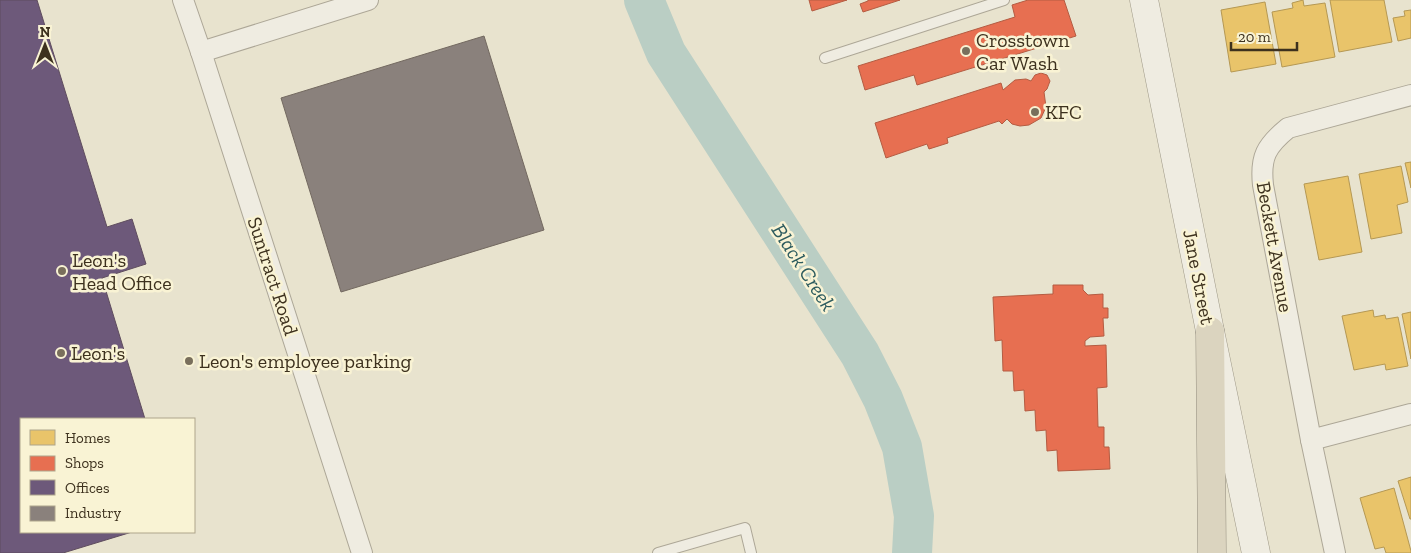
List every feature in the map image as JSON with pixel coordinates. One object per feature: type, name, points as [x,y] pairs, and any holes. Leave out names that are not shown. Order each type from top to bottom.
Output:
[{"type":"highway","points":[[1210,332],[1212,553]]},
{"type":"main road","name":"Jane Street","points":[[1144,0],[1256,553]]},
{"type":"street","name":"Suntract Road","points":[[183,0],[362,553]]},
{"type":"street","points":[[201,52],[368,0]]},
{"type":"street","name":"Beckett Avenue","points":[[1335,553],[1311,440],[1262,185],[1261,169],[1265,153],[1274,139],[1288,128],[1411,96]]},
{"type":"street","points":[[1311,440],[1411,414]]},
{"type":"lane","points":[[825,58],[1004,0]]},
{"type":"lane","points":[[658,553],[745,528],[751,553]]},
{"type":"building: Homes","points":[[1303,0],[1304,6],[1325,3],[1335,57],[1282,67],[1272,12],[1293,8],[1292,3]]},
{"type":"building: Homes","points":[[1330,0],[1384,0],[1392,42],[1339,52]]},
{"type":"building: Homes","points":[[1265,2],[1276,64],[1231,72],[1221,10]]},
{"type":"building: Homes","points":[[1411,10],[1411,38],[1398,41],[1393,18],[1405,16],[1404,11]]},
{"type":"building: Homes","points":[[1411,162],[1411,188],[1405,163]]},
{"type":"building: Homes","points":[[1401,166],[1408,202],[1397,205],[1402,233],[1371,239],[1359,174]]},
{"type":"building: Homes","points":[[1348,176],[1362,252],[1319,260],[1304,184]]},
{"type":"building: Homes","points":[[1373,310],[1374,317],[1385,315],[1386,319],[1398,317],[1408,366],[1386,370],[1385,364],[1354,370],[1342,316]]},
{"type":"building: Homes","points":[[1411,312],[1411,359],[1402,314]]},
{"type":"building: Homes","points":[[1411,477],[1411,519],[1410,519],[1398,481]]},
{"type":"building: Homes","points":[[1394,488],[1411,553],[1386,553],[1384,547],[1375,549],[1360,498]]},
{"type":"building: Shops","points":[[809,0],[847,0],[812,11]]},
{"type":"building: Shops","points":[[868,0],[900,0],[863,12],[860,4]]},
{"type":"building: Shops","name":"Crosstown Car Wash","points":[[1028,0],[1064,0],[1076,36],[917,85],[914,75],[865,90],[858,66],[1015,17],[1012,5]]},
{"type":"building: Shops","points":[[1041,73],[1047,75],[1050,81],[1044,92],[1046,107],[1041,118],[1029,125],[1020,126],[1012,124],[1007,119],[1002,124],[999,121],[947,138],[948,143],[929,149],[927,144],[886,158],[875,123],[1001,83],[1003,90],[1015,80],[1026,79],[1031,81],[1035,75]]},
{"type":"building: Shops","points":[[1053,285],[1083,285],[1083,290],[1088,295],[1103,294],[1103,308],[1108,308],[1108,318],[1103,318],[1104,336],[1090,337],[1085,341],[1085,346],[1106,345],[1107,387],[1097,388],[1098,427],[1104,427],[1104,447],[1109,447],[1110,469],[1058,471],[1057,450],[1047,451],[1046,430],[1036,431],[1035,410],[1025,411],[1024,390],[1014,391],[1013,371],[1003,371],[1002,340],[995,341],[993,297],[1053,294]]},
{"type":"building: Offices","name":"Leon's Head Office","points":[[0,0],[37,0],[107,227],[132,219],[146,264],[102,278],[145,418],[20,418],[20,533],[129,533],[63,553],[0,553]]},
{"type":"building: Industry","points":[[484,36],[544,230],[341,292],[281,98]]},
{"type":"waterway","name":"Black Creek","points":[[644,0],[666,53],[860,354],[883,399],[902,447],[914,516],[912,553]]},
{"type":"place","name":"Crosstown Car Wash","points":[[966,51]]},
{"type":"place","name":"KFC","points":[[1035,112]]},
{"type":"place","name":"Leon's Head Office","points":[[62,271]]},
{"type":"place","name":"Leon's","points":[[61,353]]},
{"type":"place","name":"Leon's employee parking","points":[[189,361]]}]
